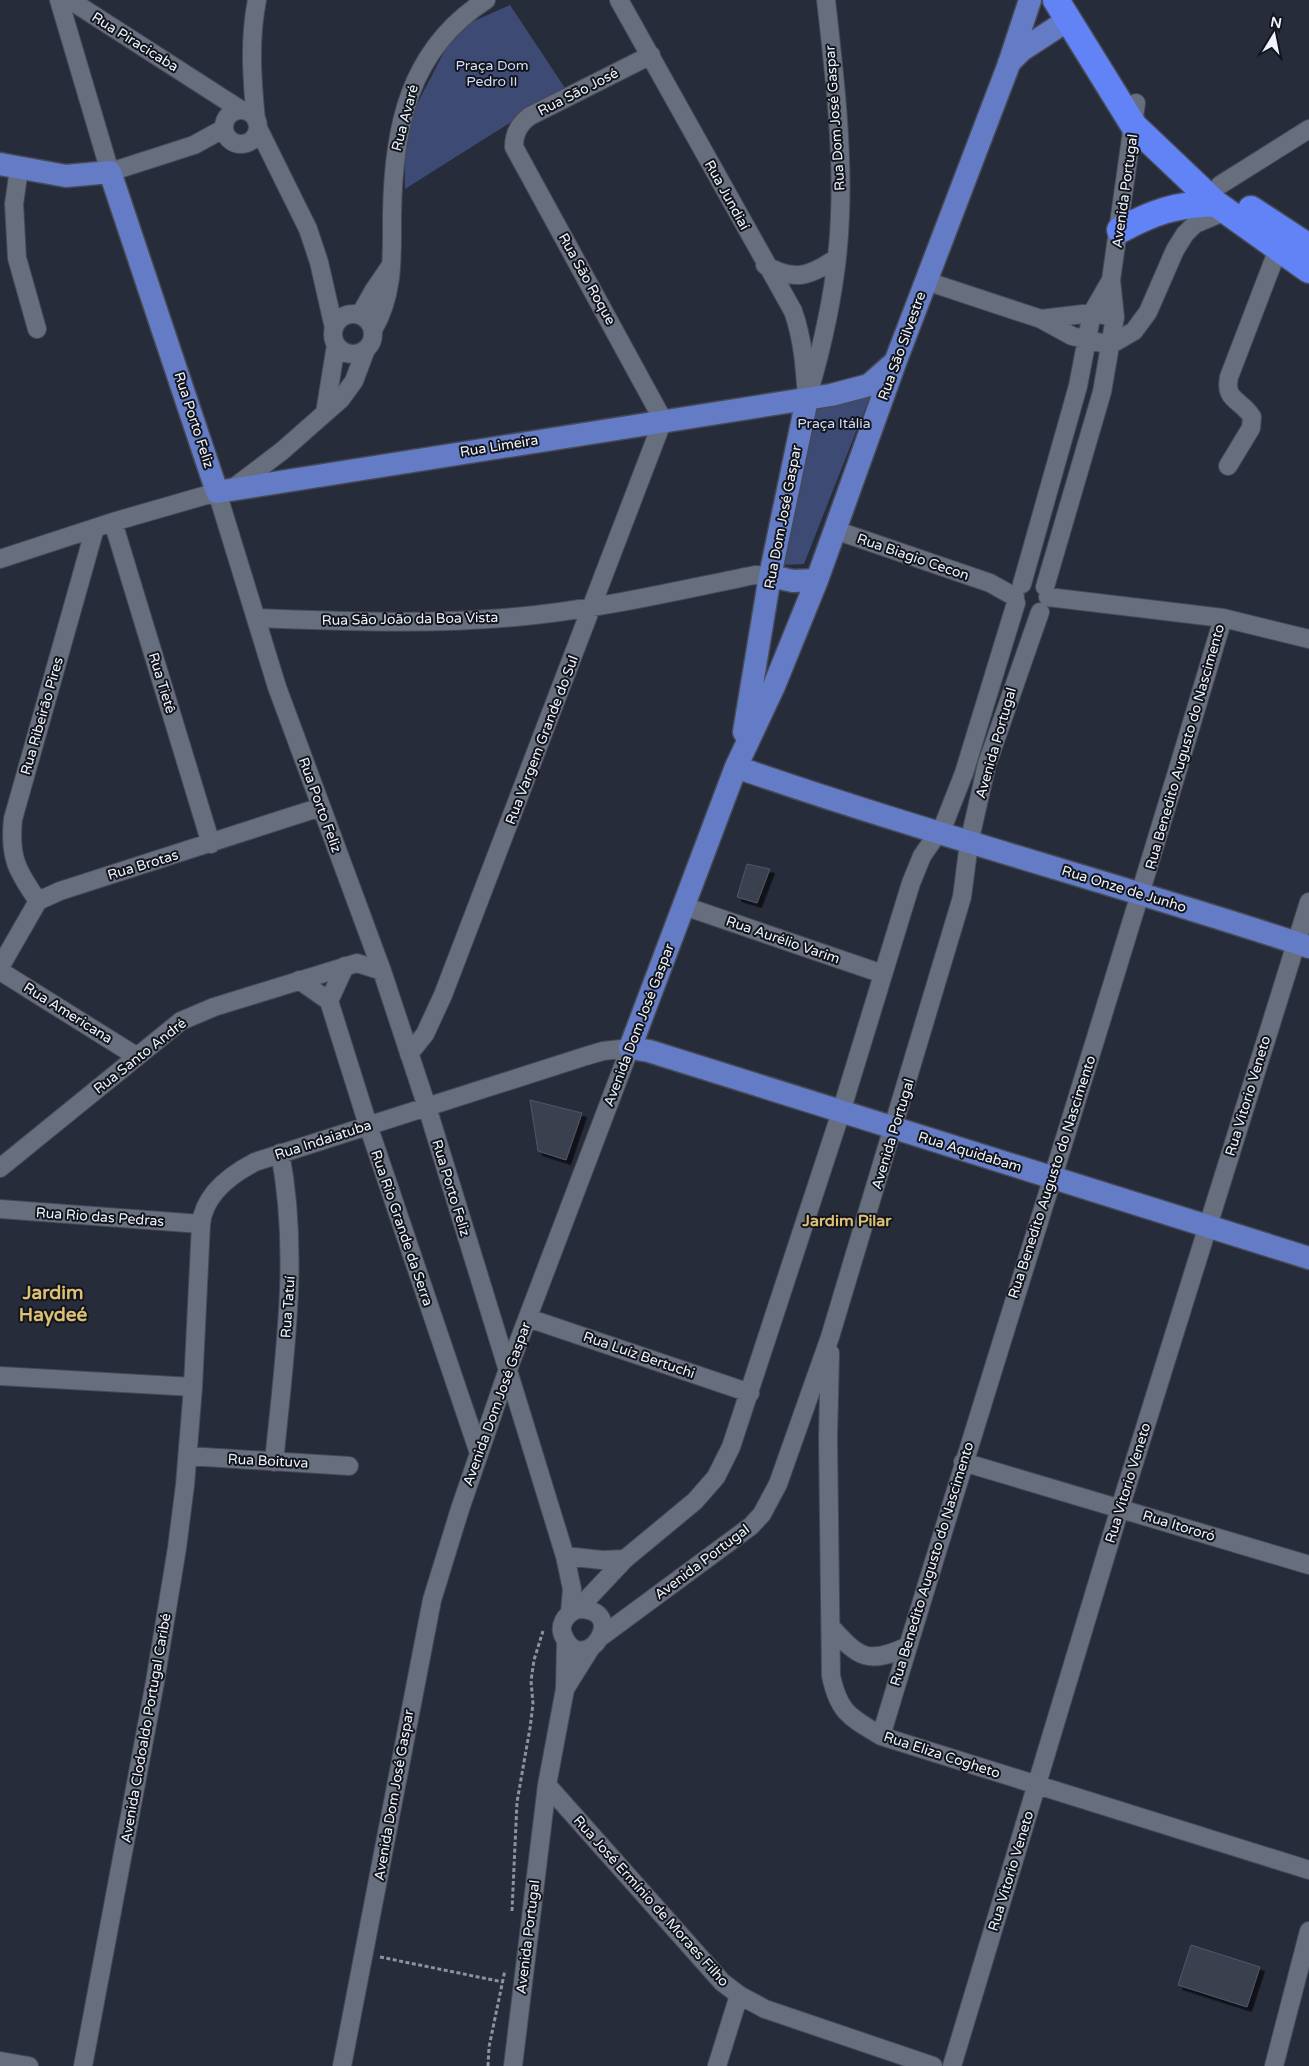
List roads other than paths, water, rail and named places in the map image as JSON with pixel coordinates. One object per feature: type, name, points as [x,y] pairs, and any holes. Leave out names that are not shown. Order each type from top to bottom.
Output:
[{"type":"highway","points":[[1067,7],[1135,114],[1162,131],[1220,199],[1278,250],[1309,270]]},
{"type":"highway","points":[[1120,230],[1149,215],[1172,207],[1220,199],[1249,207],[1309,247]]},
{"type":"main road","name":"Rua São Silvestre","points":[[736,767],[774,686],[817,580],[896,360],[1009,64],[1030,0]]},
{"type":"main road","name":"Rua São Silvestre","points":[[1009,64],[1067,7]]},
{"type":"main road","points":[[10,166],[66,176],[110,172]]},
{"type":"main road","name":"Rua Porto Feliz","points":[[110,172],[224,491]]},
{"type":"main road","points":[[881,404],[869,385],[896,360]]},
{"type":"main road","name":"Rua Limeira","points":[[224,491],[663,420],[807,399],[869,385]]},
{"type":"main road","name":"Rua Dom José Gaspar","points":[[736,767],[754,679],[770,576],[807,399]]},
{"type":"main road","points":[[770,576],[793,581],[817,580]]},
{"type":"main road","name":"Rua Onze de Junho","points":[[736,767],[938,834],[1142,894],[1302,945]]},
{"type":"main road","name":"Avenida Dom José Gaspar","points":[[630,1048],[736,767]]},
{"type":"main road","name":"Rua Aquidabam","points":[[630,1048],[649,1050],[894,1129],[1208,1225],[1309,1258]]},
{"type":"street","name":"Rua Porto Feliz","points":[[59,0],[110,172]]},
{"type":"street","name":"Rua Piracicaba","points":[[70,0],[241,110]]},
{"type":"street","points":[[110,172],[231,135],[254,139],[257,124],[251,44],[257,0]]},
{"type":"street","name":"Rua Avaré","points":[[373,330],[388,298],[392,264],[393,172],[396,144],[406,103],[428,56],[444,34],[486,0]]},
{"type":"street","name":"Rua Jundiaí","points":[[619,0],[765,265],[793,311],[799,328],[807,399]]},
{"type":"street","name":"Rua Dom José Gaspar","points":[[807,399],[824,340],[840,217],[840,170],[826,0]]},
{"type":"street","name":"Rua São José","points":[[514,138],[519,126],[530,116],[651,55]]},
{"type":"street","name":"Rua Piracicaba","points":[[201,83],[231,135]]},
{"type":"street","points":[[231,135],[230,114],[241,110],[251,113],[308,229],[326,290],[335,336],[347,353],[361,352],[366,349]]},
{"type":"street","name":"Avenida Portugal","points":[[565,1689],[596,1642],[752,1526],[762,1514],[778,1484],[802,1418],[830,1337],[894,1129],[962,897],[969,843],[997,731],[1044,599],[1102,392],[1115,318],[1111,280],[1120,230],[1135,114]]},
{"type":"street","points":[[926,281],[1042,319],[1072,336],[1110,345],[1134,331],[1148,312],[1184,234],[1220,199],[1309,129]]},
{"type":"street","points":[[231,135],[280,170]]},
{"type":"street","name":"Rua São Roque","points":[[514,138],[514,147],[663,420]]},
{"type":"street","points":[[10,166],[17,258],[37,329]]},
{"type":"street","points":[[1228,466],[1251,428],[1252,417],[1243,405],[1231,397],[1227,388],[1229,377],[1278,250]]},
{"type":"street","points":[[765,265],[792,275],[806,275],[817,271],[836,259]]},
{"type":"street","points":[[325,413],[335,336],[341,318],[356,314],[392,264]]},
{"type":"street","name":"Avenida Portugal","points":[[574,1610],[625,1559],[695,1502],[716,1477],[731,1447],[841,1112],[916,868],[938,834],[964,773],[1078,386],[1092,313],[1111,280]]},
{"type":"street","points":[[224,491],[325,413],[349,388],[370,343],[373,330],[366,318],[356,314],[326,290]]},
{"type":"street","points":[[1042,319],[1092,313],[1115,318]]},
{"type":"street","name":"Rua Vargem Grande do Sul","points":[[409,1054],[425,1034],[443,995],[663,420]]},
{"type":"street","name":"Rua Porto Feliz","points":[[224,491],[256,618],[277,687],[382,971],[426,1107],[565,1556],[574,1610]]},
{"type":"street","name":"Rua Limeira","points":[[0,559],[113,522],[224,491]]},
{"type":"street","name":"Rua Tietê","points":[[113,522],[211,844]]},
{"type":"street","name":"Rua Ribeirão Pires","points":[[38,901],[20,874],[14,860],[11,841],[13,819],[95,528]]},
{"type":"street","name":"Rua Biagio Cecon","points":[[835,530],[1018,593],[1019,608],[1028,613],[1044,599]]},
{"type":"street","name":"Rua São João da Boa Vista","points":[[256,618],[457,621],[516,617],[591,608],[755,575],[770,576]]},
{"type":"street","points":[[1018,593],[1032,580],[1044,599],[1223,618],[1309,639]]},
{"type":"street","name":"Rua Benedito Augusto do Nascimento","points":[[881,1736],[1051,1177],[1142,894],[1223,618]]},
{"type":"street","name":"Rua Brotas","points":[[38,901],[60,891],[211,844],[320,806]]},
{"type":"street","points":[[0,969],[38,901]]},
{"type":"street","name":"Rua Vitorio Veneto","points":[[952,2066],[1120,1508],[1208,1225],[1302,945],[1309,902]]},
{"type":"street","name":"Rua Aurélio Varim","points":[[684,906],[883,974]]},
{"type":"street","points":[[299,980],[329,1001],[351,964],[367,929]]},
{"type":"street","points":[[351,964],[382,971]]},
{"type":"street","name":"Rua Santo André","points":[[0,1168],[37,1140],[136,1056],[181,1021],[198,1013],[351,964]]},
{"type":"street","name":"Rua Americana","points":[[0,969],[136,1056]]},
{"type":"street","name":"Rua Rio Grande da Serra","points":[[329,1001],[368,1125],[479,1453]]},
{"type":"street","name":"Rua Indaiatuba","points":[[193,1387],[202,1214],[208,1200],[236,1172],[255,1162],[595,1053],[630,1048]]},
{"type":"street","name":"Avenida Dom José Gaspar","points":[[342,2066],[426,1626],[445,1555],[508,1372],[630,1048]]},
{"type":"street","name":"Rua Tatuí","points":[[274,1462],[289,1306],[291,1247],[289,1209],[280,1154]]},
{"type":"street","name":"Rua Rio das Pedras","points":[[0,1209],[201,1224]]},
{"type":"street","name":"Rua Luíz Bertuchi","points":[[528,1318],[750,1393]]},
{"type":"street","name":"Rua Eliza Cogheto","points":[[830,1337],[828,1438],[831,1676],[836,1698],[849,1716],[881,1736],[1037,1787],[1309,1870]]},
{"type":"street","points":[[0,1376],[193,1387]]},
{"type":"street","name":"Avenida Clodoaldo Portugal Caribé","points":[[83,2066],[155,1682],[177,1548],[188,1456],[193,1387]]},
{"type":"street","points":[[802,1418],[811,1422],[828,1438]]},
{"type":"street","name":"Rua Boituva","points":[[188,1456],[349,1466]]},
{"type":"street","name":"Rua Itororó","points":[[963,1462],[1309,1565]]},
{"type":"street","points":[[565,1556],[602,1560],[625,1559]]},
{"type":"street","points":[[587,1609],[601,1619],[603,1628],[596,1642],[573,1648],[566,1643],[562,1627],[574,1610],[587,1609]]},
{"type":"street","points":[[831,1627],[849,1647],[862,1654],[875,1657],[886,1656],[908,1646]]},
{"type":"street","name":"Avenida Portugal","points":[[513,2066],[547,1785],[565,1689],[566,1643]]},
{"type":"street","name":"Rua José Ermínio de Moraes Filho","points":[[547,1785],[722,1982],[738,1995],[765,2009],[933,2066]]},
{"type":"street","points":[[1274,2066],[1309,1931]]},
{"type":"street","points":[[717,2066],[738,1995]]},
{"type":"street","points":[[0,2061],[29,2066]]},
{"type":"district","name":"Jardim Pilar","points":[[847,1221]]},
{"type":"district","name":"Jardim Haydeé","points":[[53,1304]]},
{"type":"park label","name":"Praça Dom Pedro II","points":[[492,74]]},
{"type":"park label","name":"Praça Itália","points":[[834,423]]}]
